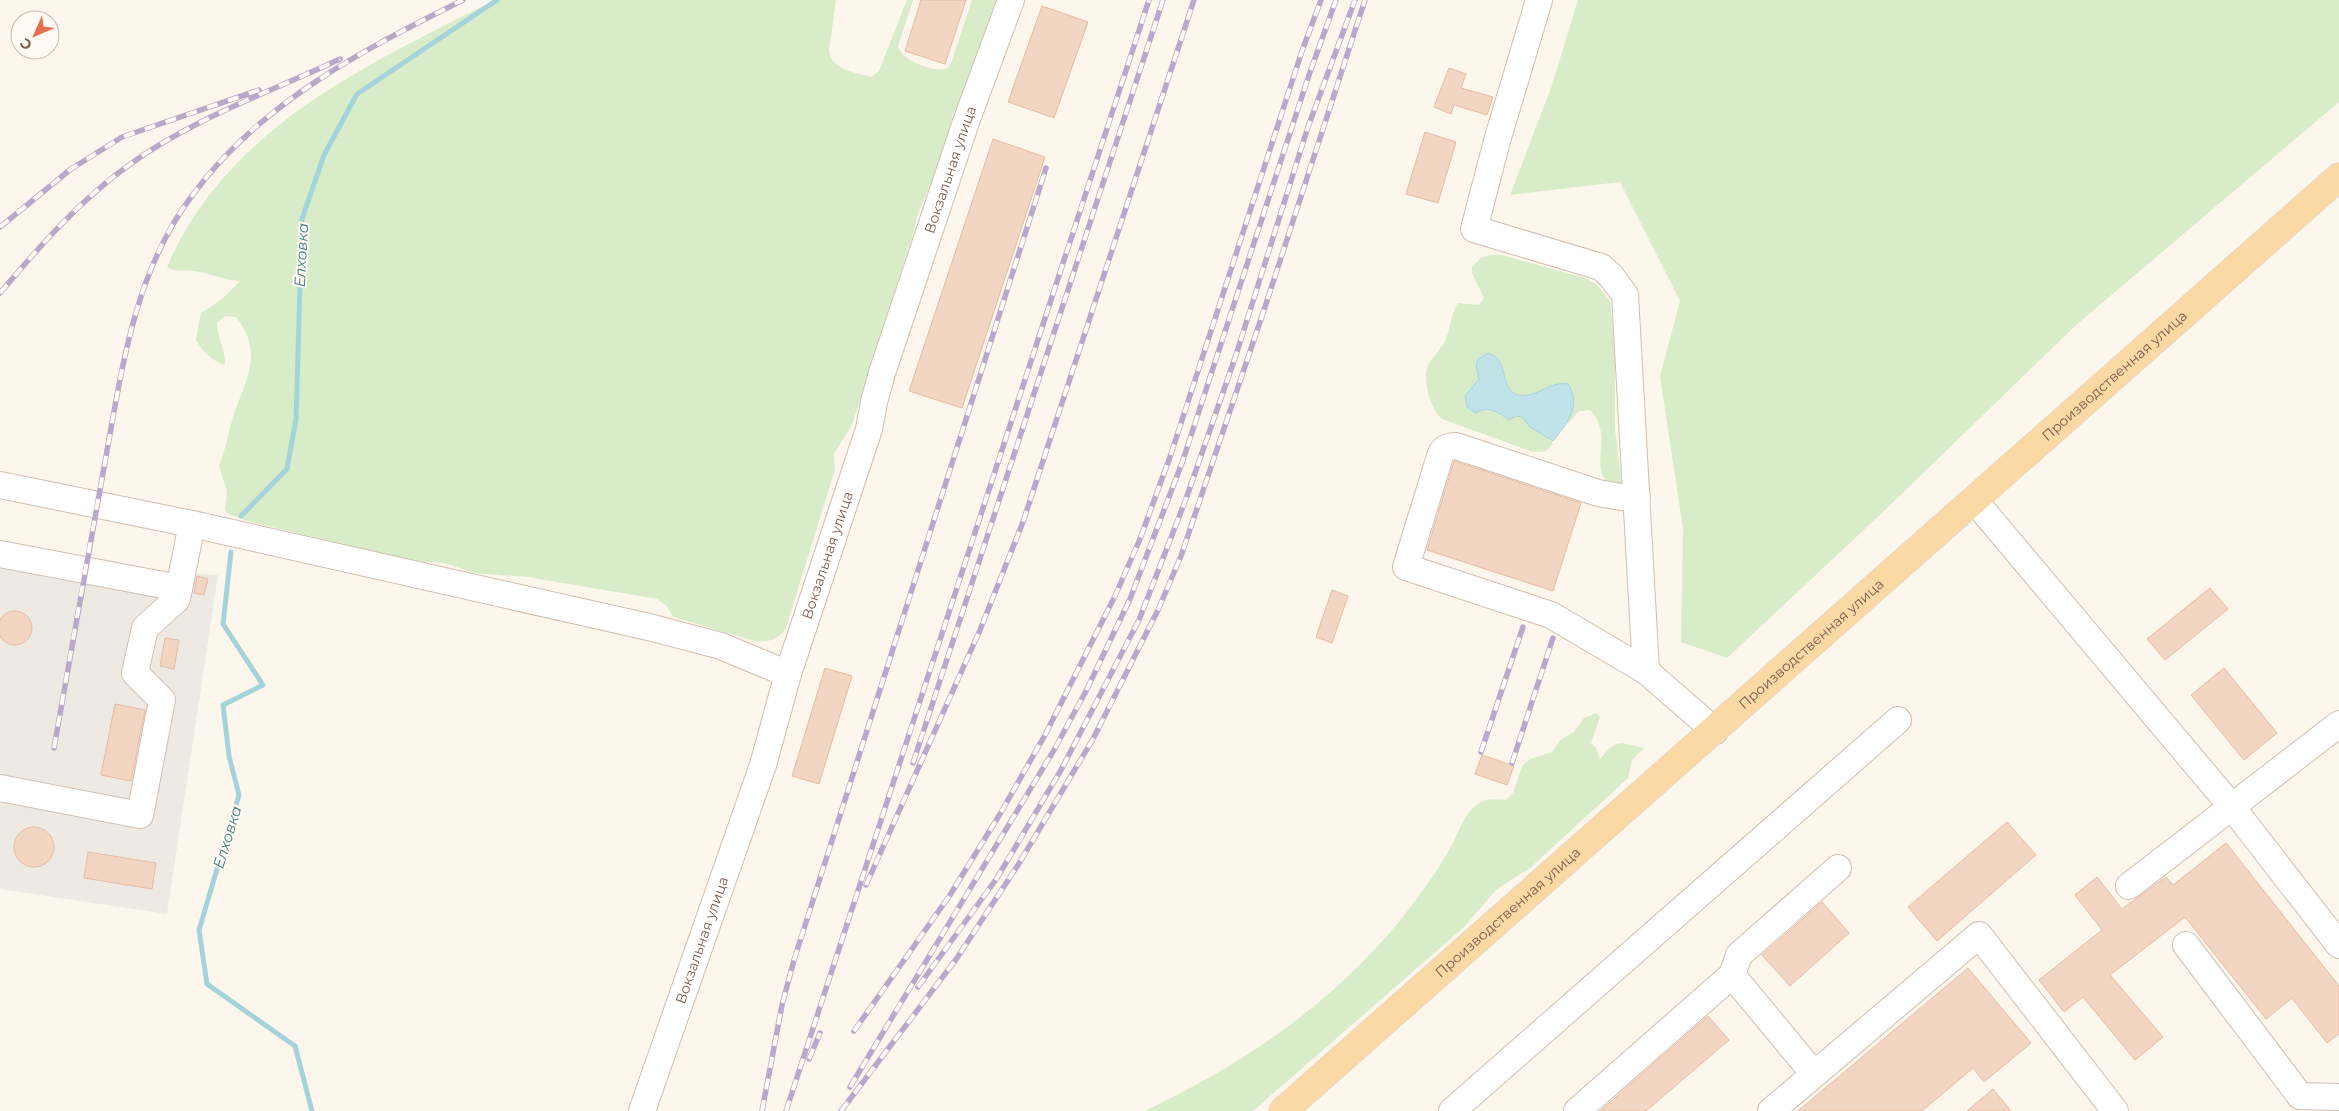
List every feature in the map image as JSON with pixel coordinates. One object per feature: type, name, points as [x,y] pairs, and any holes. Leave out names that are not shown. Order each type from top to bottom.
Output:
[{"type":"main road","name":"Производственная улица","points":[[1283,1111],[2339,177]]},
{"type":"street","name":"Вокзальная улица","points":[[642,1111],[763,765],[788,674],[856,471],[869,429],[874,402],[907,298],[966,122],[1011,0]]},
{"type":"street","points":[[1539,0],[1497,141],[1474,229],[1589,262],[1600,267],[1619,286],[1625,295],[1646,671]]},
{"type":"street","points":[[1637,497],[1611,496],[1598,493],[1456,446],[1448,446],[1443,449],[1440,456],[1406,567],[1540,609],[1646,671],[1714,731]]},
{"type":"street","points":[[0,485],[192,524],[652,628],[721,646],[788,674]]},
{"type":"street","points":[[1974,500],[2232,807],[2339,945]]},
{"type":"street","points":[[0,788],[140,815],[162,700],[135,673],[145,628],[177,599],[192,524]]},
{"type":"street","points":[[0,554],[179,588]]},
{"type":"street","points":[[1452,1111],[1898,720]]},
{"type":"street","points":[[2129,886],[2339,724]]},
{"type":"street","points":[[1577,1111],[1732,975],[1739,955],[1838,868]]},
{"type":"street","points":[[1771,1111],[1979,935],[2116,1111]]},
{"type":"street","points":[[2186,945],[2300,1096],[2339,1097]]},
{"type":"street","points":[[1732,975],[1814,1074]]},
{"type":"shaded area","points":[[0,540],[157,571],[218,575],[167,914],[0,889]]},
{"type":"green space","points":[[495,0],[836,0],[829,51],[831,57],[839,66],[851,72],[871,77],[879,71],[907,0],[913,0],[898,46],[900,51],[919,64],[942,69],[948,68],[951,63],[972,0],[997,0],[978,60],[964,95],[954,112],[945,153],[919,212],[852,425],[834,454],[835,469],[786,628],[773,639],[755,641],[673,617],[667,606],[657,599],[528,577],[475,573],[444,563],[413,561],[251,522],[228,514],[225,510],[227,491],[219,466],[234,414],[249,373],[251,359],[249,342],[243,327],[236,317],[225,316],[217,323],[225,365],[208,355],[196,340],[201,313],[222,299],[240,281],[190,270],[174,270],[167,267],[193,218],[226,175],[263,138],[306,105],[351,76],[398,49]]},
{"type":"green space","points":[[1578,0],[2339,0],[2339,102],[2075,326],[1883,512],[1727,658],[1681,642],[1683,529],[1660,376],[1680,301],[1620,182],[1510,195],[1551,88]]},
{"type":"green space","points":[[1490,255],[1501,255],[1586,278],[1597,285],[1610,301],[1615,352],[1615,429],[1622,484],[1613,486],[1605,479],[1601,471],[1601,431],[1597,420],[1590,410],[1579,411],[1567,424],[1574,405],[1550,386],[1531,396],[1513,393],[1509,389],[1500,362],[1494,355],[1483,355],[1480,358],[1477,363],[1479,379],[1468,392],[1479,411],[1495,411],[1508,420],[1516,416],[1522,417],[1530,427],[1553,441],[1547,450],[1541,452],[1530,451],[1442,419],[1434,409],[1426,381],[1428,365],[1444,343],[1453,312],[1458,303],[1479,305],[1484,298],[1472,273],[1472,267],[1481,258]]},
{"type":"green space","points":[[1596,713],[1600,717],[1591,743],[1596,748],[1600,759],[1610,748],[1619,743],[1644,748],[1632,760],[1628,778],[1530,868],[1497,889],[1464,927],[1253,1111],[1145,1111],[1185,1091],[1260,1046],[1328,994],[1390,932],[1418,897],[1441,864],[1469,812],[1487,800],[1506,800],[1513,793],[1522,766],[1530,759],[1552,752],[1560,740],[1574,732],[1584,718]]},
{"type":"water","points":[[1488,353],[1495,356],[1499,361],[1507,385],[1514,393],[1528,395],[1554,385],[1568,384],[1574,400],[1573,407],[1568,421],[1553,441],[1530,427],[1522,417],[1516,416],[1508,420],[1492,411],[1484,410],[1475,413],[1467,407],[1465,396],[1479,379],[1476,365],[1478,359]]},
{"type":"building","points":[[921,0],[966,0],[945,64],[905,51]]},
{"type":"building","points":[[1042,6],[1088,22],[1054,118],[1008,102]]},
{"type":"building","points":[[1449,68],[1466,74],[1461,88],[1493,97],[1487,115],[1454,105],[1451,114],[1434,107]]},
{"type":"building","points":[[1425,132],[1456,142],[1438,203],[1406,194]]},
{"type":"building","points":[[993,139],[1045,157],[962,408],[909,391]]},
{"type":"building","points":[[1454,461],[1581,503],[1553,591],[1427,550]]},
{"type":"building","points":[[197,576],[208,579],[204,595],[194,593]]},
{"type":"building","points":[[2210,588],[2228,609],[2165,660],[2147,639]]},
{"type":"building","points":[[1332,590],[1348,596],[1332,643],[1316,637]]},
{"type":"building","points":[[15,611],[27,616],[32,628],[27,640],[15,645],[3,640],[-2,628],[3,616]]},
{"type":"building","points":[[165,638],[179,640],[174,669],[160,666]]},
{"type":"building","points":[[825,668],[852,676],[819,784],[792,776]]},
{"type":"building","points":[[2224,668],[2277,733],[2244,760],[2191,695]]},
{"type":"building","points":[[115,704],[145,710],[131,781],[101,775]]},
{"type":"building","points":[[1482,755],[1514,766],[1507,785],[1475,774]]},
{"type":"building","points":[[2007,822],[2036,855],[1937,941],[1908,907]]},
{"type":"building","points":[[38,827],[45,830],[51,836],[54,847],[53,855],[45,864],[38,867],[30,867],[23,864],[15,855],[14,843],[17,836],[26,828]]},
{"type":"building","points":[[2226,843],[2339,986],[2339,1034],[2327,1043],[2292,998],[2266,1019],[2185,917],[2110,975],[2163,1037],[2135,1060],[2083,997],[2064,1012],[2039,980],[2102,930],[2075,895],[2097,877],[2122,909],[2166,877],[2173,885]]},
{"type":"building","points":[[88,852],[156,863],[152,889],[84,878]]},
{"type":"building","points":[[1822,902],[1849,933],[1790,986],[1762,955]]},
{"type":"building","points":[[1968,968],[2031,1043],[1984,1082],[1973,1068],[1922,1111],[1798,1111]]},
{"type":"building","points":[[1708,1016],[1729,1040],[1646,1111],[1600,1111]]},
{"type":"building","points":[[1993,1089],[2011,1111],[1967,1111]]},
{"type":"waterway","name":"Елховка","points":[[241,516],[287,469],[296,419],[302,219],[324,155],[357,94],[497,0]]},
{"type":"waterway","name":"Елховка","points":[[231,552],[223,624],[263,685],[223,705],[229,756],[239,795],[199,930],[207,984],[295,1046],[312,1111]]},
{"type":"railway","points":[[54,748],[123,363],[143,291],[156,257],[173,224],[194,193],[221,161],[251,131],[283,105],[316,81],[352,59],[388,38],[463,0]]},
{"type":"railway","points":[[786,1111],[1149,0]]},
{"type":"railway","points":[[913,763],[1163,0]]},
{"type":"railway","points":[[866,885],[980,630],[1023,522],[1194,0]]},
{"type":"railway","points":[[854,1031],[950,895],[1000,814],[1045,735],[1115,596],[1140,539],[1170,457],[1302,51],[1321,0]]},
{"type":"railway","points":[[850,1087],[1054,750],[1086,691],[1130,599],[1182,463],[1309,75],[1336,0]]},
{"type":"railway","points":[[918,987],[997,878],[1061,770],[1139,620],[1186,499],[1236,355],[1308,127],[1355,0]]},
{"type":"railway","points":[[841,1111],[957,958],[1018,865],[1093,739],[1158,610],[1181,556],[1264,310],[1365,0]]},
{"type":"railway","points":[[0,293],[45,241],[77,209],[129,165],[153,149],[205,120],[340,59]]},
{"type":"railway","points":[[0,227],[71,169],[122,137],[259,90]]},
{"type":"railway","points":[[762,1111],[782,1005],[794,960],[1046,168]]},
{"type":"railway","points":[[1481,752],[1523,627]]},
{"type":"railway","points":[[1512,763],[1553,638]]},
{"type":"railway","points":[[809,1059],[820,1033]]}]
